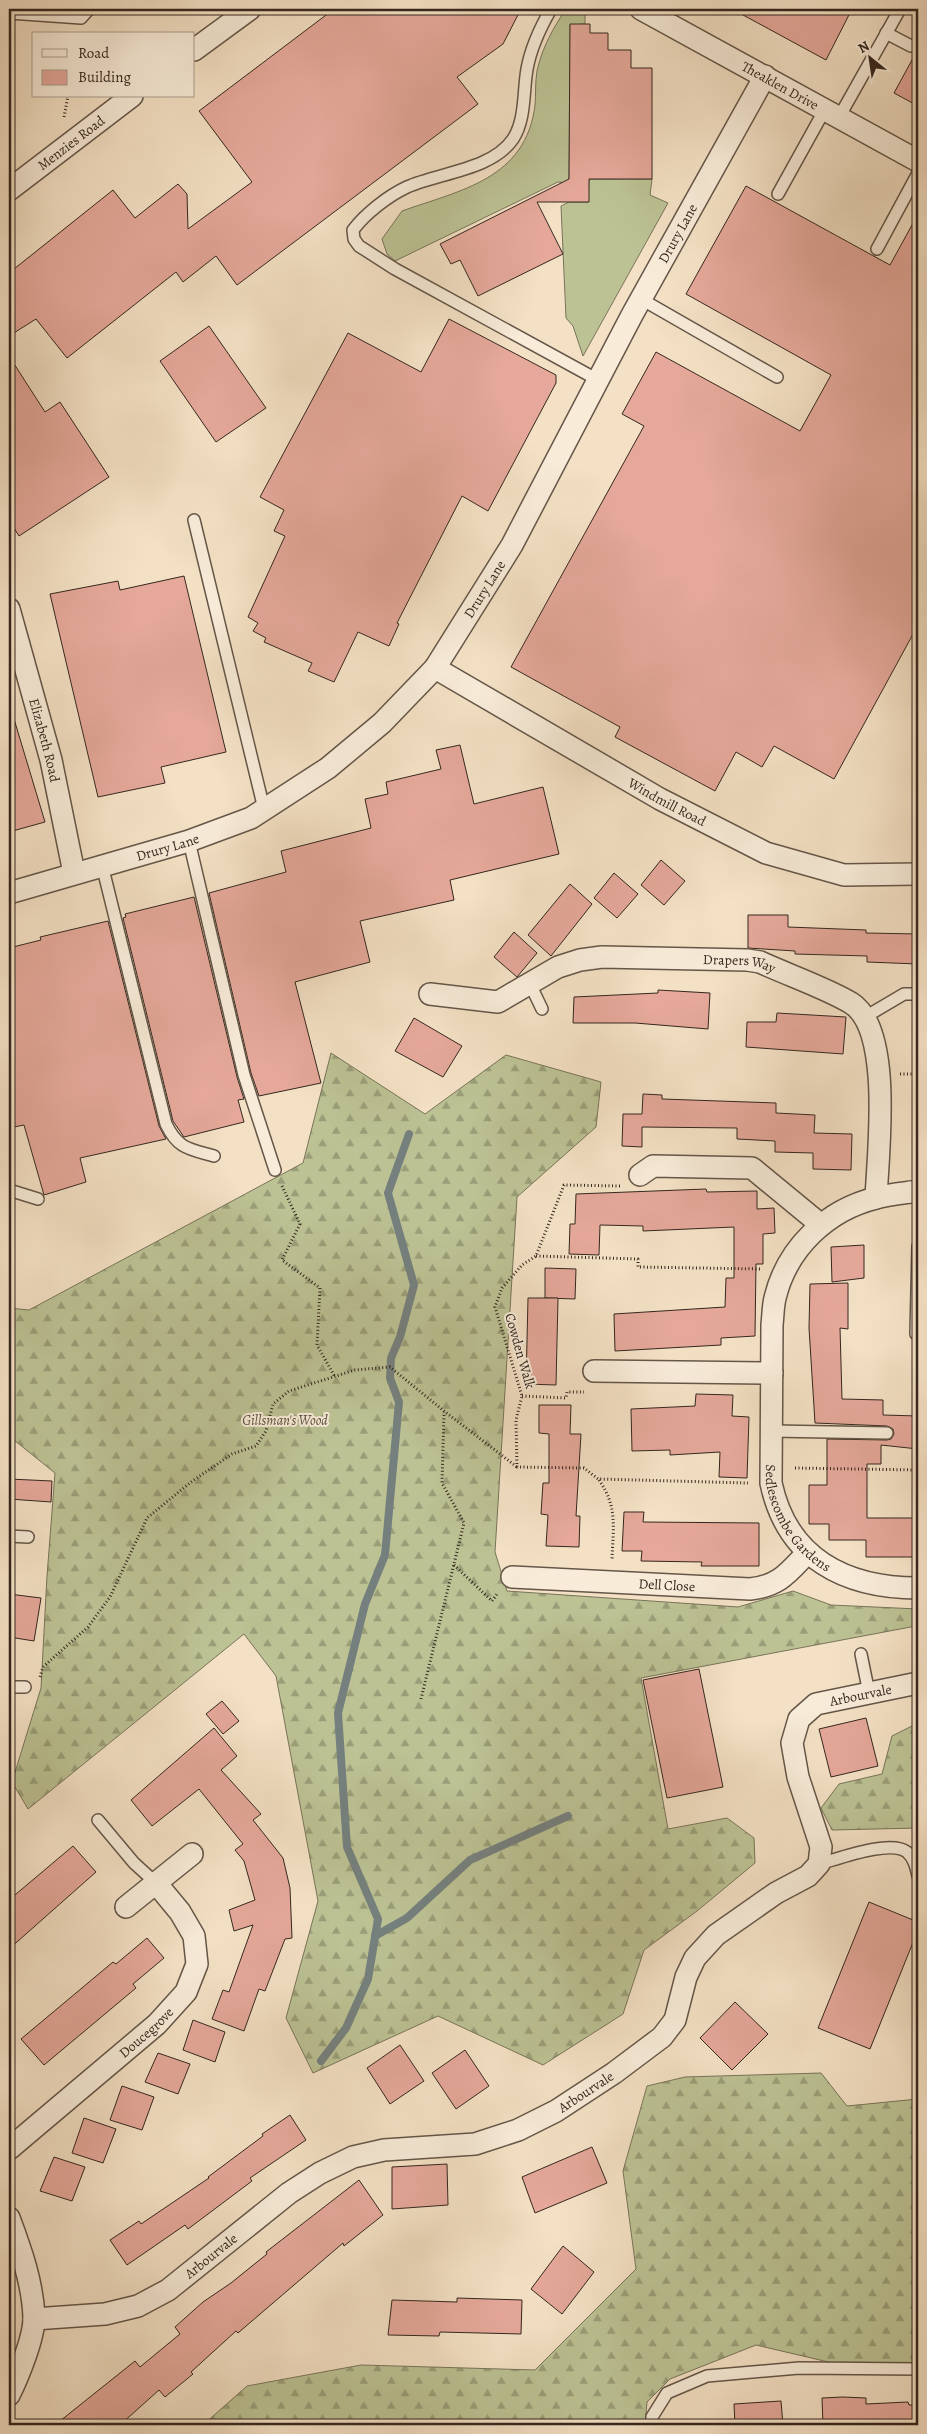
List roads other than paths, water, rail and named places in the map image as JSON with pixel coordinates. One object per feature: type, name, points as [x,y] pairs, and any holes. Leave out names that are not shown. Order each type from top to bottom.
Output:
[{"type":"street","points":[[195,49],[250,9]]},
{"type":"street","name":"Theaklen Drive","points":[[641,9],[765,76],[831,115],[918,161]]},
{"type":"street","name":"Drury Lane","points":[[9,893],[74,873],[189,842],[251,818],[328,768],[382,723],[435,668],[512,545],[641,299],[765,76]]},
{"type":"street","name":"Menzies Road","points":[[9,190],[129,98]]},
{"type":"street","name":"Elizabeth Road","points":[[9,608],[52,760],[74,873]]},
{"type":"street","name":"Windmill Road","points":[[435,668],[660,799],[766,853],[844,875],[918,874]]},
{"type":"street","name":"Drapers Way","points":[[430,994],[498,1002],[558,967],[580,960],[602,957],[748,960],[760,962],[852,1004],[864,1017],[876,1043],[880,1067],[876,1198]]},
{"type":"street","points":[[640,1175],[653,1166],[752,1168],[820,1224]]},
{"type":"street","name":"Sedlescombe Gardens","points":[[918,1191],[876,1198],[846,1209],[820,1224],[786,1269],[775,1299],[771,1476],[774,1498],[788,1526],[807,1553],[841,1576],[890,1588],[918,1588]]},
{"type":"street","points":[[594,1371],[772,1373]]},
{"type":"street","name":"Dell Close","points":[[512,1577],[750,1590],[768,1587],[784,1576],[807,1553]]},
{"type":"street","name":"Arbourvale","points":[[34,2319],[104,2314],[138,2306],[168,2290],[289,2193],[320,2173],[353,2157],[384,2150],[475,2144],[518,2130],[556,2111],[614,2073],[662,2037],[675,2020],[686,1977],[695,1958],[716,1935],[776,1893],[808,1876],[819,1864],[821,1846],[798,1777],[792,1743],[799,1719],[816,1704],[918,1683]]},
{"type":"street","points":[[126,1908],[192,1854]]},
{"type":"street","name":"Doucegrove","points":[[9,2149],[157,2024],[186,1992],[197,1964],[194,1936],[180,1912],[156,1883]]},
{"type":"street","points":[[9,2218],[25,2262],[34,2319],[22,2364],[9,2395]]},
{"type":"lane","points":[[9,13],[81,18],[89,9]]},
{"type":"lane","points":[[551,9],[532,46],[526,70],[523,110],[513,139],[501,151],[479,164],[406,188],[360,220],[353,230],[354,239],[359,246],[395,269],[598,380]]},
{"type":"lane","points":[[778,194],[886,33],[900,9]]},
{"type":"lane","points":[[886,33],[911,46]]},
{"type":"lane","points":[[877,249],[918,173]]},
{"type":"lane","points":[[641,299],[777,377]]},
{"type":"lane","points":[[194,520],[264,809]]},
{"type":"lane","points":[[189,842],[244,1075],[275,1170]]},
{"type":"lane","points":[[102,866],[166,1124],[173,1139],[185,1147],[214,1156]]},
{"type":"lane","points":[[530,984],[542,1009]]},
{"type":"lane","points":[[864,1017],[904,994],[918,994]]},
{"type":"lane","points":[[9,1190],[38,1199]]},
{"type":"lane","points":[[916,1334],[918,1246]]},
{"type":"lane","points":[[772,1431],[887,1432]]},
{"type":"lane","points":[[9,1536],[28,1537]]},
{"type":"lane","points":[[861,1654],[869,1693]]},
{"type":"lane","points":[[9,1686],[25,1687]]},
{"type":"lane","points":[[98,1820],[134,1863],[156,1883]]},
{"type":"lane","points":[[819,1864],[860,1853],[894,1847],[906,1851],[914,1860],[918,1876]]},
{"type":"lane","points":[[652,2425],[652,2417],[667,2393],[707,2376],[798,2368],[918,2369]]},
{"type":"waterway","points":[[321,2061],[346,2028],[368,1979],[378,1919],[347,1847],[338,1713],[365,1604],[385,1555],[399,1402],[390,1378],[391,1358],[400,1337],[414,1285],[388,1193],[409,1134]]},
{"type":"waterway","points":[[375,1936],[407,1918],[470,1860],[568,1816]]},
{"type":"park label","name":"Gillsman's Wood","points":[[285,1420]]}]
